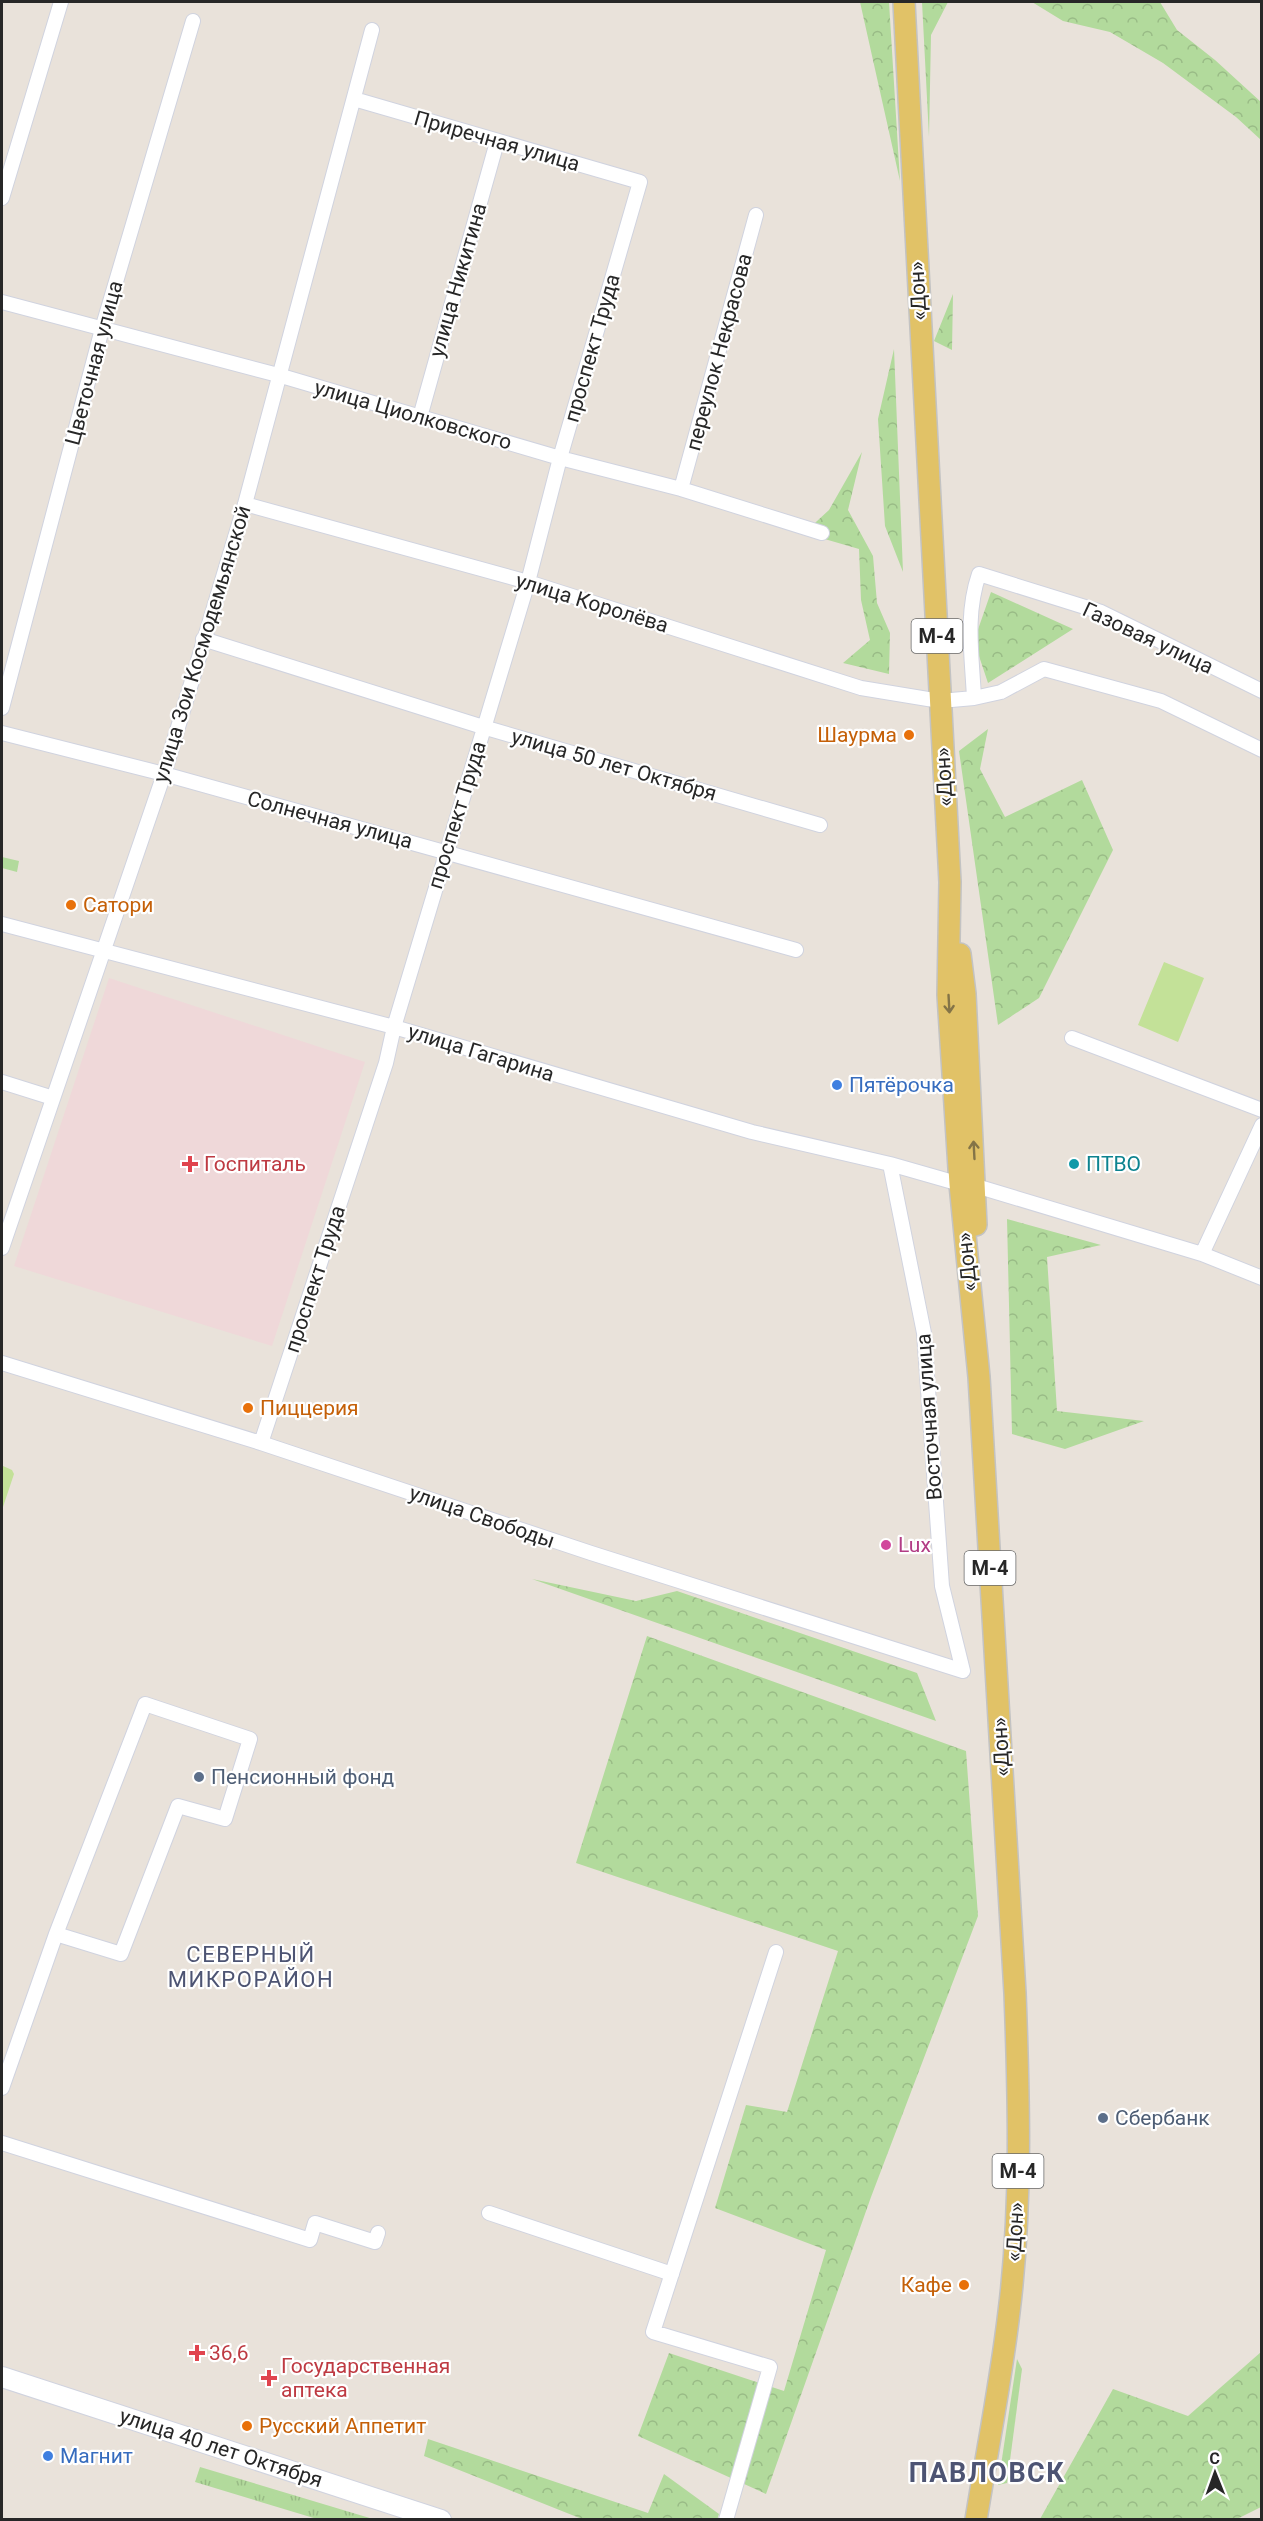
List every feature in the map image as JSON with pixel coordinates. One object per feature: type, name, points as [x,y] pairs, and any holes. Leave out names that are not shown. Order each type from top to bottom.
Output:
[{"type":"main road","name":"«Дон»","points":[[904,2],[950,882],[965,994],[968,1185],[1015,1993],[1018,2094],[1018,2169],[1009,2313],[976,2520]]},
{"type":"street","points":[[2,198],[61,2]]},
{"type":"street","name":"Цветочная улица","points":[[2,708],[102,329],[193,21]]},
{"type":"street","name":"улица Зои Космодемьянской","points":[[2,1248],[164,774],[245,504],[372,30]]},
{"type":"street","name":"Приречная улица","points":[[354,99],[640,182]]},
{"type":"street","name":"улица Никитина","points":[[420,417],[497,142]]},
{"type":"street","name":"проспект Труда","points":[[261,1443],[382,1074],[483,727],[528,582],[560,458],[640,182]]},
{"type":"street","name":"переулок Некрасова","points":[[681,489],[756,215]]},
{"type":"street","name":"улица Циолковского","points":[[2,302],[278,375],[560,458],[681,489],[822,533]]},
{"type":"street","name":"улица Королёва","points":[[245,504],[528,582],[861,688],[940,701]]},
{"type":"street","name":"Газовая улица","points":[[974,698],[970,612],[972,595],[979,574],[1101,612],[1262,691]]},
{"type":"street","name":"улица 50 лет Октября","points":[[203,639],[483,727],[820,825]]},
{"type":"street","points":[[940,701],[974,698],[1001,692],[1044,669],[1161,701],[1262,750]]},
{"type":"street","name":"Солнечная улица","points":[[2,733],[164,774],[796,950]]},
{"type":"street","name":"улица Гагарина","points":[[2,924],[394,1027],[752,1132],[890,1164],[968,1185],[1202,1254],[1262,1278]]},
{"type":"street","points":[[1072,1038],[1262,1110]]},
{"type":"street","points":[[2,1082],[53,1098]]},
{"type":"street","points":[[1202,1254],[1262,1125]]},
{"type":"street","name":"Восточная улица","points":[[890,1164],[924,1333],[942,1586],[963,1671]]},
{"type":"street","name":"улица Свободы","points":[[2,1363],[261,1443],[591,1553],[963,1671]]},
{"type":"street","points":[[2,2088],[56,1934],[145,1704],[250,1739],[225,1819],[178,1806],[121,1954],[56,1934]]},
{"type":"street","points":[[726,2520],[770,2367],[653,2332],[776,1952]]},
{"type":"street","points":[[2,2143],[310,2240],[315,2223],[375,2242],[378,2233]]},
{"type":"street","points":[[489,2213],[672,2274]]},
{"type":"street","name":"улица 40 лет Октября","points":[[2,2377],[414,2515],[441,2520]]},
{"type":"shaded area","name":"Госпиталь","points":[[109,978],[365,1062],[272,1346],[14,1266]]},
{"type":"green space","points":[[860,2],[889,2],[900,181]]},
{"type":"green space","points":[[922,2],[948,2],[931,35],[929,137]]},
{"type":"green space","points":[[1032,2],[1160,2],[1177,30],[1215,60],[1261,102],[1261,140],[1236,117],[1163,63],[1110,32],[1063,21]]},
{"type":"green space","points":[[953,294],[952,350],[934,341]]},
{"type":"green space","points":[[894,349],[903,572],[885,526],[878,419]]},
{"type":"green space","points":[[862,452],[848,510],[873,556],[877,603],[890,633],[889,674],[843,663],[870,640],[861,600],[859,549],[804,533],[829,510]]},
{"type":"green space","points":[[991,592],[1073,629],[988,683],[974,641]]},
{"type":"green space","points":[[988,729],[980,769],[1005,817],[1082,780],[1113,850],[1039,998],[998,1025],[959,751]]},
{"type":"green space","points":[[2,857],[19,861],[17,872],[2,868]]},
{"type":"green space","points":[[1164,962],[1204,978],[1178,1042],[1138,1025]]},
{"type":"green space","points":[[1007,1219],[1101,1245],[1047,1257],[1057,1411],[1144,1421],[1065,1449],[1012,1434]]},
{"type":"green space","points":[[2,1467],[12,1470],[14,1474],[2,1510]]},
{"type":"green space","points":[[532,1579],[636,1601],[677,1591],[917,1673],[936,1721]]},
{"type":"green space","points":[[647,1636],[966,1751],[978,1916],[871,2197],[766,2494],[638,2436],[669,2353],[784,2391],[826,2250],[715,2208],[746,2105],[787,2112],[838,1951],[576,1863]]},
{"type":"green space","points":[[1261,2352],[1261,2507],[1237,2519],[1040,2519],[1113,2389],[1188,2416]]},
{"type":"green space","points":[[1017,2359],[1022,2369],[1007,2483],[998,2485]]},
{"type":"green space","points":[[428,2439],[648,2513],[664,2474],[719,2514],[717,2520],[582,2519],[424,2456]]},
{"type":"green space","points":[[200,2467],[373,2519],[317,2519],[195,2482]]},
{"type":"place","name":"Шаурма","points":[[909,735]]},
{"type":"place","name":"Сатори","points":[[71,905]]},
{"type":"place","name":"Пятёрочка","points":[[837,1085]]},
{"type":"place","name":"Госпиталь","points":[[190,1164]]},
{"type":"place","name":"ПТВО","points":[[1074,1164]]},
{"type":"place","name":"Пиццерия","points":[[248,1408]]},
{"type":"place","name":"Lux","points":[[886,1545]]},
{"type":"place","name":"Пенсионный фонд","points":[[199,1777]]},
{"type":"place","name":"Сбербанк","points":[[1103,2118]]},
{"type":"place","name":"Кафе","points":[[964,2285]]},
{"type":"place","name":"36,6","points":[[197,2353]]},
{"type":"place","name":"Государственная аптека","points":[[269,2378]]},
{"type":"place","name":"Русский Аппетит","points":[[247,2426]]},
{"type":"place","name":"Магнит","points":[[48,2456]]},
{"type":"district","name":"СЕВЕРНЫЙ МИКРОРАЙОН","points":[[251,1967]]},
{"type":"district","name":"ПАВЛОВСК","points":[[987,2473]]}]
